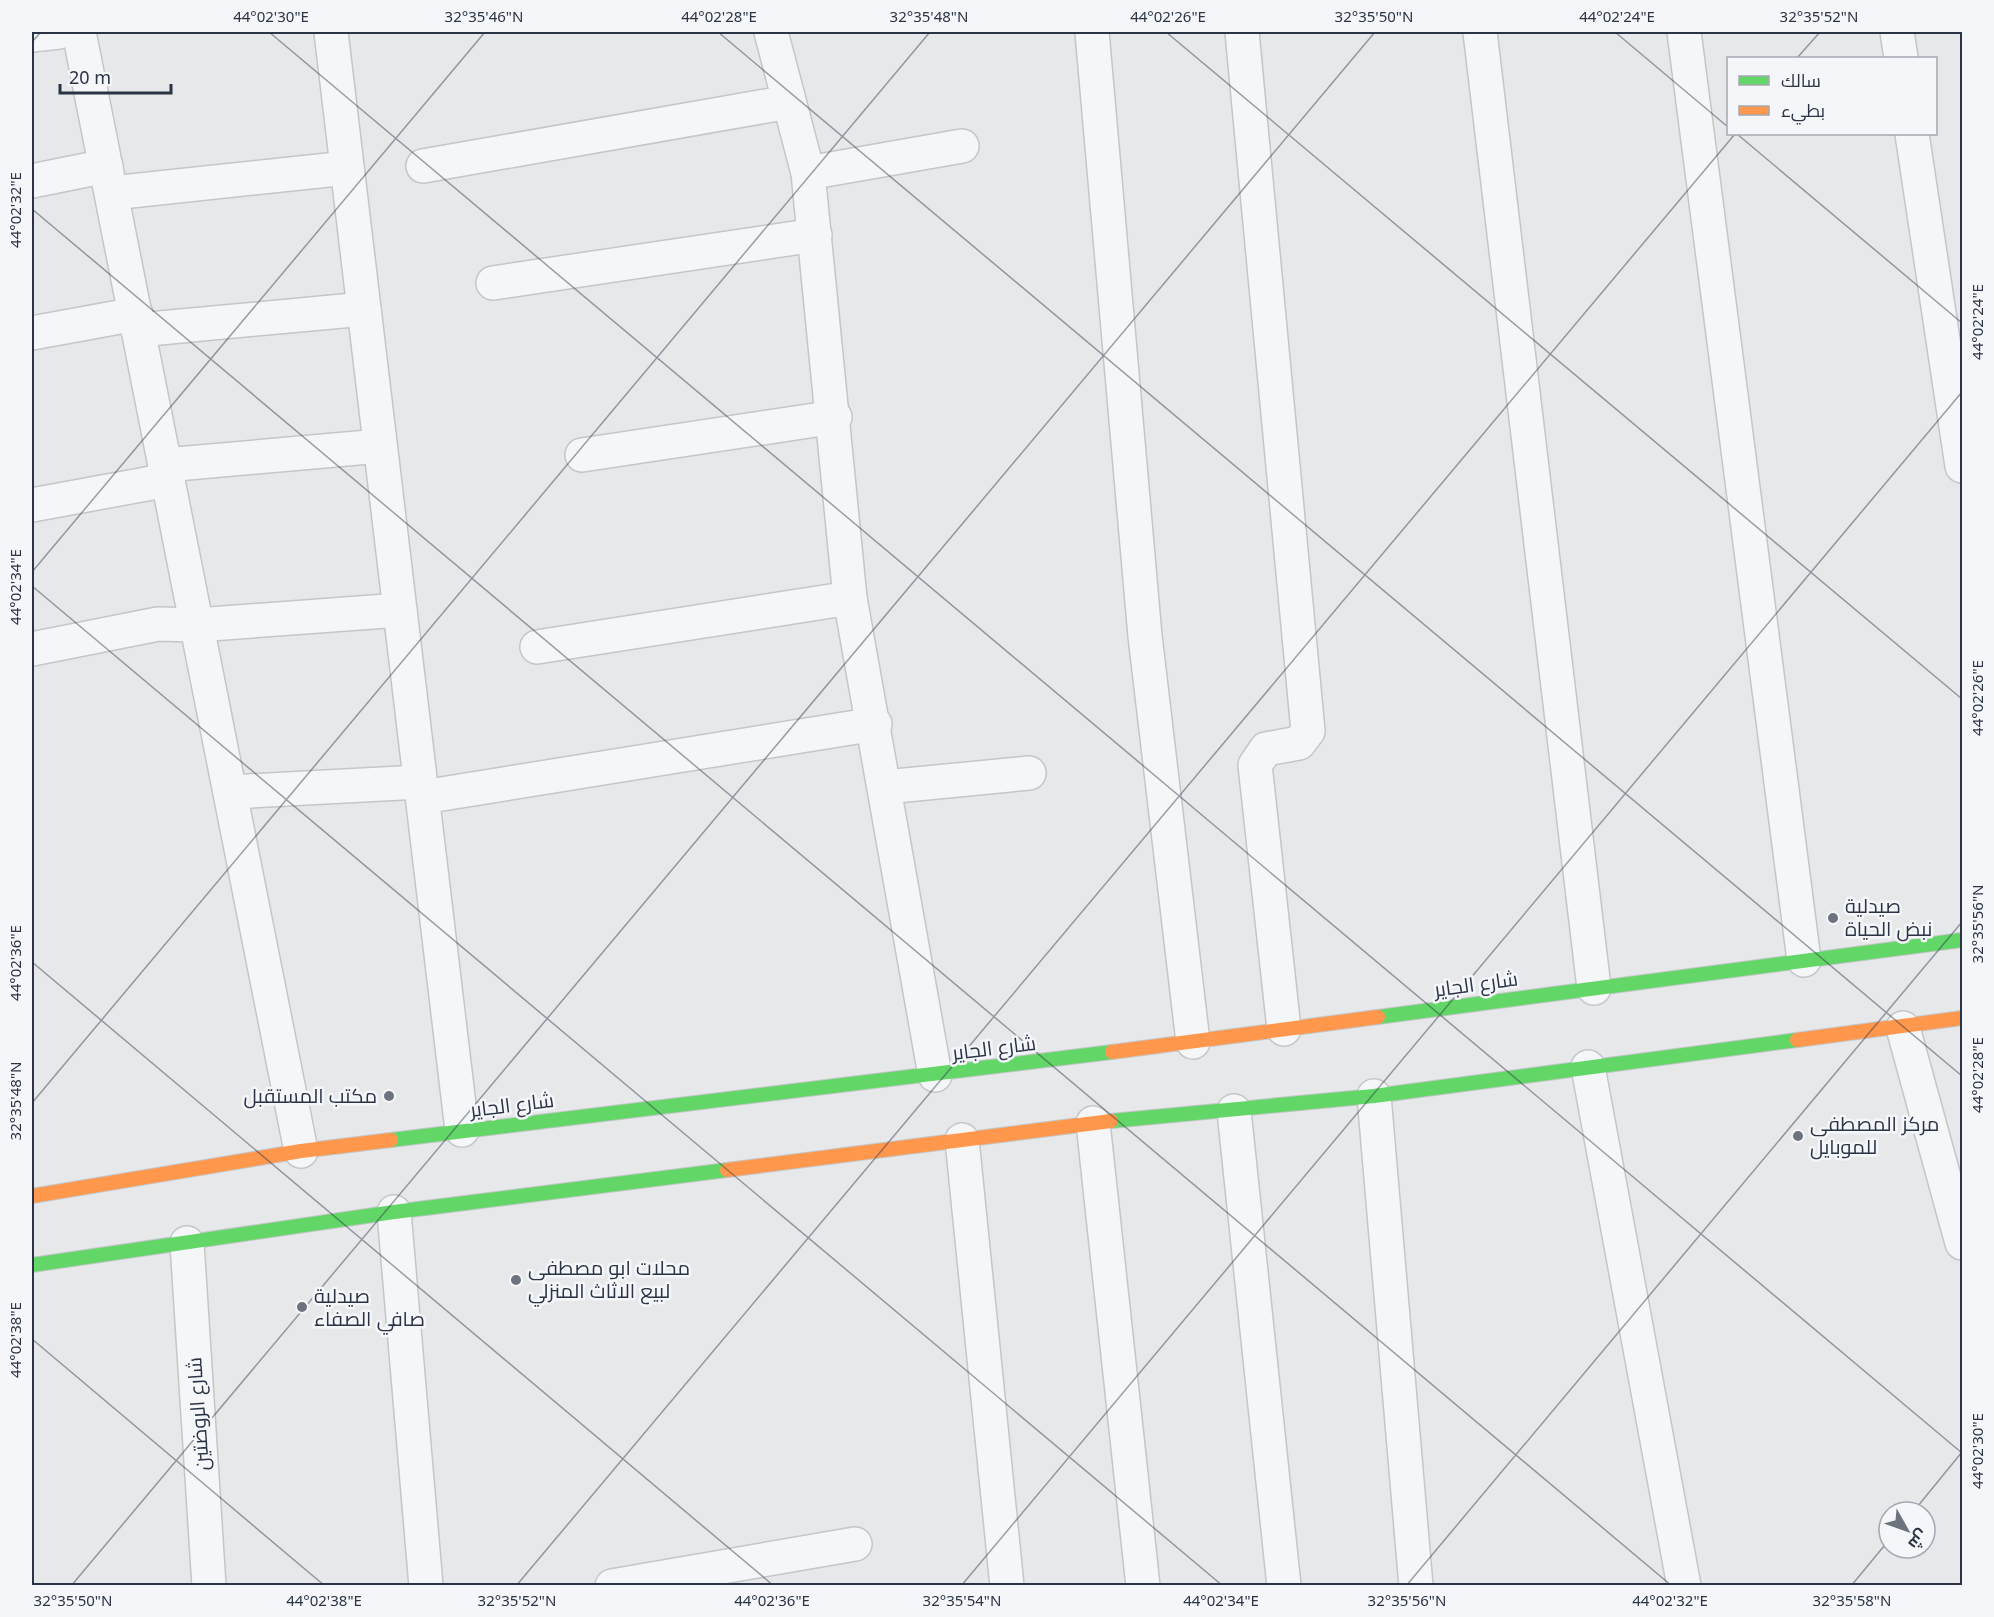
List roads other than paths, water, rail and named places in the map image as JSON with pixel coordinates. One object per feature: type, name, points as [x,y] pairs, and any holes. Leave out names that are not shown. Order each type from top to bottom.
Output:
[{"type":"street","points":[[32,35],[59,32]]},
{"type":"street","points":[[79,32],[301,1151]]},
{"type":"street","points":[[331,32],[462,1130]]},
{"type":"street","points":[[771,32],[808,173],[835,417],[850,598],[935,1074]]},
{"type":"street","points":[[1092,32],[1145,636],[1193,1042]]},
{"type":"street","points":[[1242,32],[1308,731],[1299,743],[1266,749],[1256,765],[1284,1029]]},
{"type":"street","points":[[1480,32],[1594,988]]},
{"type":"street","points":[[1684,32],[1804,960]]},
{"type":"street","points":[[1897,32],[1901,57]]},
{"type":"street","points":[[423,166],[789,102]]},
{"type":"street","points":[[1912,135],[1962,466]]},
{"type":"street","points":[[808,173],[962,146]]},
{"type":"street","points":[[32,181],[109,180],[347,168]]},
{"type":"street","points":[[492,282],[815,235]]},
{"type":"street","points":[[32,333],[137,322],[364,309]]},
{"type":"street","points":[[582,455],[835,417]]},
{"type":"street","points":[[32,505],[167,473],[380,446]]},
{"type":"street","points":[[537,647],[850,598]]},
{"type":"street","points":[[32,649],[158,624],[197,626],[400,610]]},
{"type":"street","points":[[230,792],[421,790],[874,724]]},
{"type":"street","points":[[885,787],[1029,773]]},
{"type":"street","name":"شارع الجاير","points":[[32,1196],[301,1151],[1193,1042],[1962,940]]},
{"type":"street","points":[[32,1265],[394,1212],[1094,1123],[1374,1096],[1903,1028],[1962,1018]]},
{"type":"street","points":[[1903,1028],[1962,1243]]},
{"type":"street","points":[[1588,1067],[1684,1586]]},
{"type":"street","points":[[1374,1096],[1416,1586]]},
{"type":"street","points":[[1234,1111],[1284,1586]]},
{"type":"street","points":[[1094,1123],[1143,1586]]},
{"type":"street","points":[[962,1140],[1007,1586]]},
{"type":"street","points":[[394,1212],[426,1586]]},
{"type":"street","name":"شارع الروضتين","points":[[187,1243],[209,1586]]},
{"type":"street","points":[[612,1586],[855,1544]]},
{"type":"place","name":"صيدلية نبض الحياة","points":[[1833,918]]},
{"type":"place","name":"مكتب المستقبل","points":[[389,1096]]},
{"type":"place","name":"مركز المصطفى للموبايل","points":[[1798,1136]]},
{"type":"place","name":"محلات ابو مصطفى لبيع الاثاث المنزلي","points":[[516,1280]]},
{"type":"place","name":"صيدلية صافي الصفاء","points":[[302,1307]]}]
